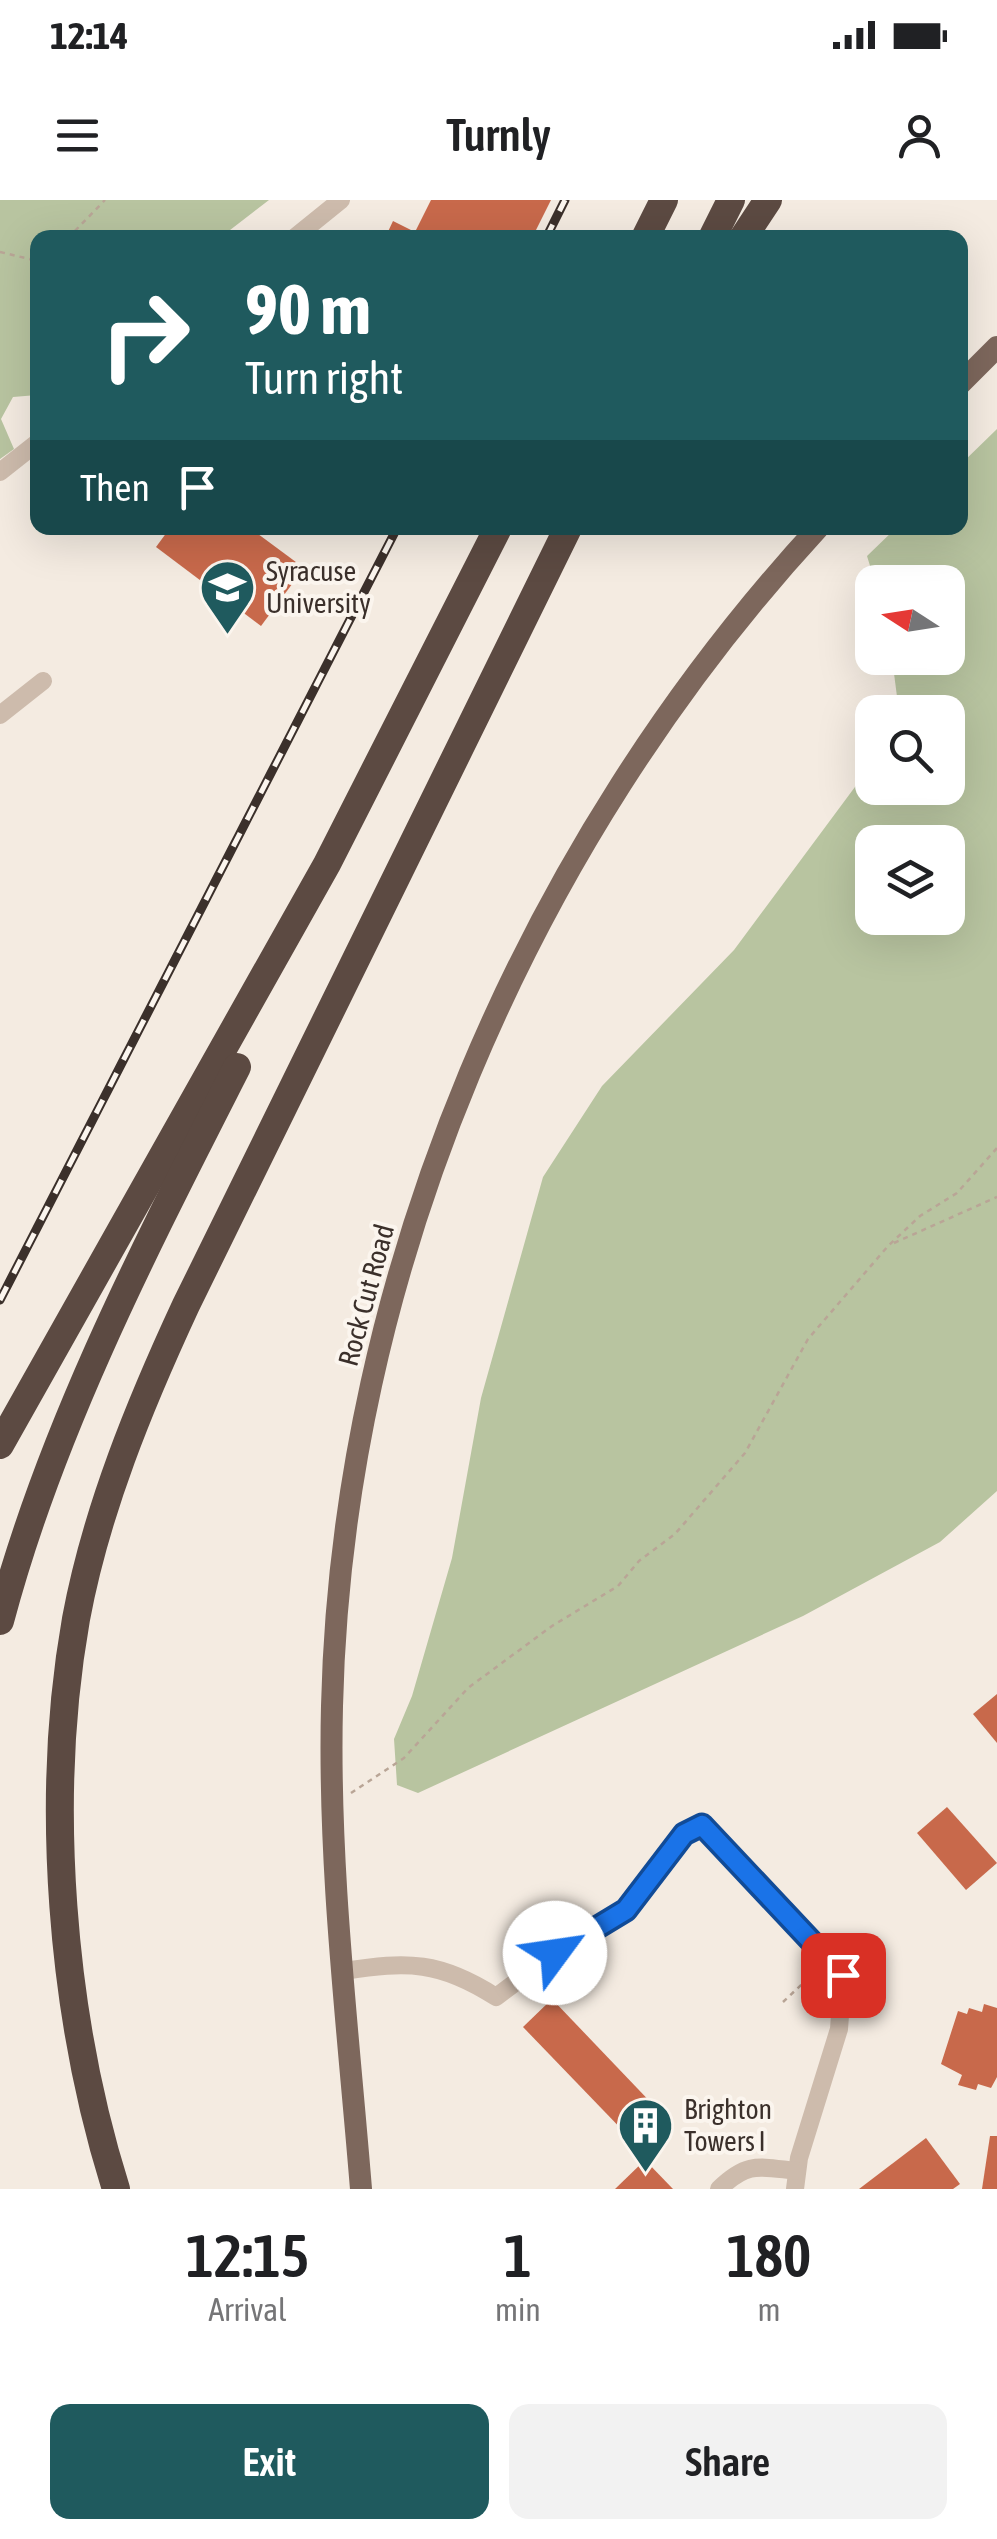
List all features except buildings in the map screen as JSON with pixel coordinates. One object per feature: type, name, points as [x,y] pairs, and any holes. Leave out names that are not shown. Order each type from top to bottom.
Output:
[{"type":"highway","points":[[649,230],[664,200]]},
{"type":"highway","points":[[716,230],[731,200]]},
{"type":"highway","points":[[749,230],[768,200]]},
{"type":"highway","points":[[0,1444],[199,1098],[327,864],[494,535]]},
{"type":"highway","points":[[116,2189],[97,2128],[68,1944],[60,1774],[64,1701],[77,1616],[132,1430],[250,1172],[565,535]]},
{"type":"highway","points":[[518,632],[572,535]]},
{"type":"highway","points":[[0,1620],[31,1518],[100,1351],[251,1039],[327,864]]},
{"type":"main road","points":[[968,376],[997,348]]},
{"type":"main road","name":"Rock Cut Road","points":[[361,2189],[333,1804],[336,1624],[356,1471],[402,1266],[451,1120],[538,927],[604,810],[686,687],[812,535]]},
{"type":"street","points":[[304,230],[341,200]]},
{"type":"street","points":[[0,472],[30,448]]},
{"type":"street","points":[[0,715],[43,682]]},
{"type":"street","points":[[344,1971],[401,1962],[424,1964],[472,1982],[496,1997],[555,1953],[626,1910],[684,1834],[702,1825],[843,1975],[839,2029],[796,2180],[752,2166],[739,2170],[719,2189]]},
{"type":"path","points":[[76,230],[106,200]]},
{"type":"path","points":[[0,252],[30,259]]},
{"type":"path","points":[[333,1804],[404,1758],[468,1688],[552,1626],[618,1586],[639,1561],[675,1534],[745,1453],[808,1339],[888,1246],[920,1216],[957,1193],[997,1148]]},
{"type":"path","points":[[888,1246],[997,1197]]},
{"type":"path","points":[[782,2002],[822,1966],[809,1952],[817,1945]]},
{"type":"green space","points":[[0,200],[269,200],[230,230],[30,230],[30,396],[13,397],[1,419],[14,449],[0,459]]},
{"type":"green space","points":[[997,429],[997,1491],[940,1542],[803,1616],[418,1793],[397,1785],[394,1739],[412,1696],[452,1558],[481,1398],[543,1177],[602,1086],[734,950],[855,787],[855,805],[965,805],[965,695],[897,695],[894,675],[965,675],[965,565],[870,565],[867,556],[889,535],[968,535],[968,457]]},
{"type":"railway","points":[[550,230],[565,200]]},
{"type":"railway","points":[[0,1300],[393,535]]},
{"type":"place","name":"Syracuse University","points":[[227,636]]},
{"type":"place","name":"Brighton Towers I","points":[[645,2174]]},
{"type":"route","points":[[555,1953],[626,1910],[656,1876],[684,1834],[702,1825],[843,1975]]}]
